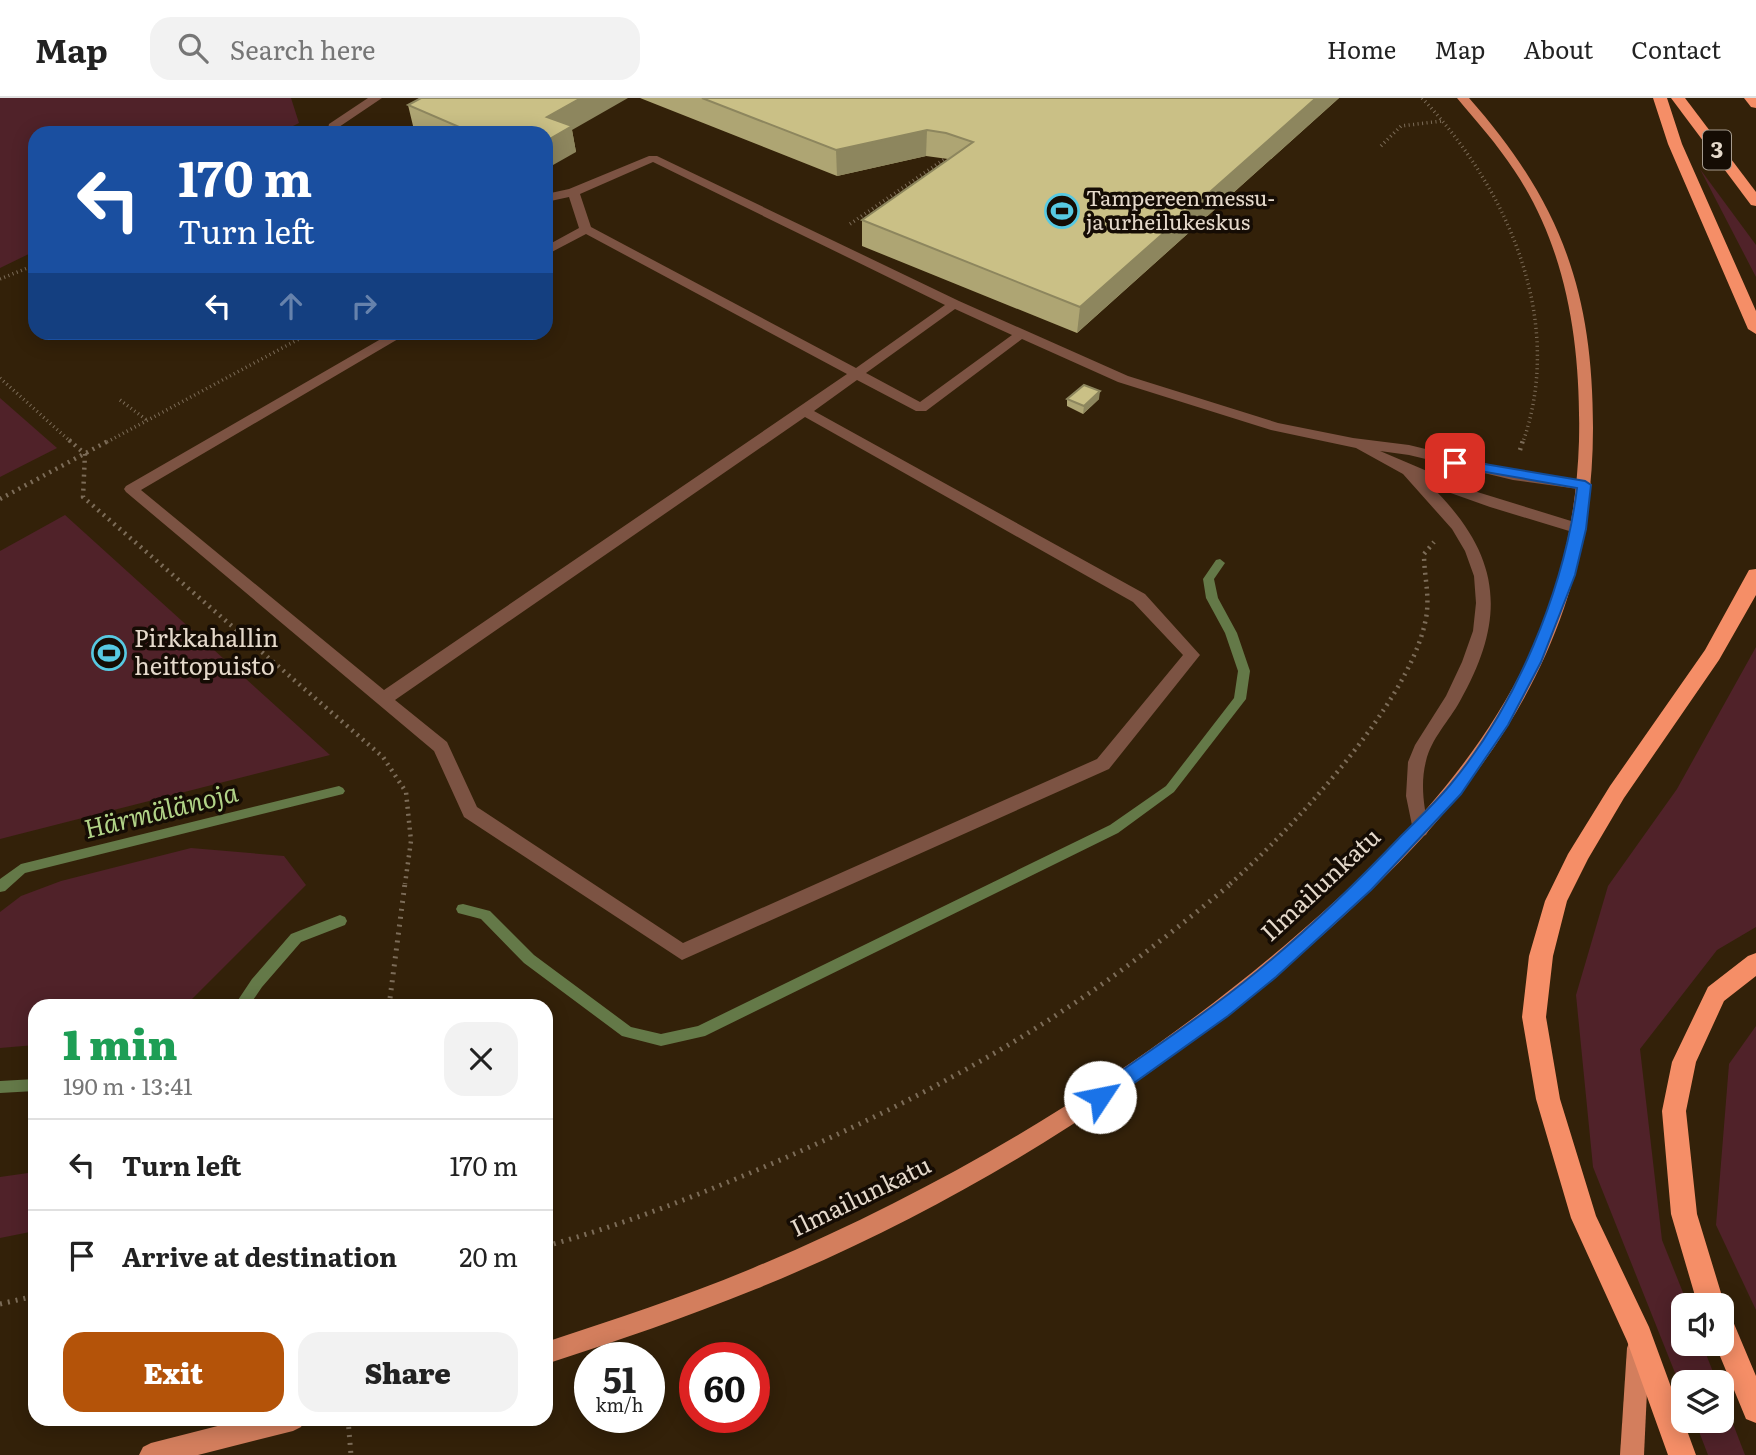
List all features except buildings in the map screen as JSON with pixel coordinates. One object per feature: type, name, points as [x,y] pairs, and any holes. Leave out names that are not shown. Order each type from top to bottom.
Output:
[{"type":"highway","points":[[1660,98],[1675,144],[1756,330]]},
{"type":"highway","name":"3","points":[[1678,98],[1756,202]]},
{"type":"highway","name":"3","points":[[1751,98],[1756,104]]},
{"type":"highway","points":[[1682,1455],[1639,1337],[1584,1218],[1548,1099],[1534,1017],[1541,956],[1556,901],[1579,854],[1617,792],[1712,655],[1756,575]]},
{"type":"highway","points":[[1708,1293],[1684,1214],[1674,1111],[1684,1062],[1716,994],[1756,963]]},
{"type":"highway","points":[[1733,1356],[1756,1409]]},
{"type":"main road","name":"Ilmailunkatu","points":[[553,1351],[755,1280],[854,1234],[1011,1152],[1077,1112],[1222,1010],[1307,938],[1420,830],[1456,789],[1502,720],[1534,662],[1568,575],[1579,529],[1585,485],[1587,370],[1576,293],[1545,211],[1526,177],[1487,123],[1463,98]]},
{"type":"main road","points":[[1632,1455],[1639,1337]]},
{"type":"main road","points":[[151,1455],[265,1426]]},
{"type":"lane","points":[[333,126],[376,98]]},
{"type":"lane","points":[[553,196],[573,192],[653,158],[954,304],[1123,379],[1276,427],[1353,443],[1409,450],[1513,475],[1585,485]]},
{"type":"lane","points":[[573,192],[586,229],[921,408],[1021,334]]},
{"type":"lane","points":[[553,247],[586,229]]},
{"type":"lane","points":[[384,699],[804,411],[954,304]]},
{"type":"lane","points":[[390,340],[131,489],[441,747],[470,812],[682,952],[1103,764],[1192,655],[1139,598],[804,411]]},
{"type":"lane","points":[[1353,443],[1410,473],[1503,507],[1579,529]]},
{"type":"lane","points":[[1410,473],[1437,498],[1465,533],[1482,571],[1486,594],[1484,621],[1466,674],[1418,758],[1413,792],[1420,830]]},
{"type":"path","points":[[1422,98],[1466,152],[1507,218],[1534,307],[1537,353],[1535,400],[1513,475]]},
{"type":"path","points":[[1381,146],[1401,126],[1443,121]]},
{"type":"path","points":[[823,242],[946,158]]},
{"type":"path","points":[[0,279],[28,268]]},
{"type":"path","points":[[0,499],[297,340]]},
{"type":"path","points":[[0,378],[85,454]]},
{"type":"path","points":[[120,400],[148,421]]},
{"type":"path","points":[[85,454],[83,497],[383,757],[406,792],[411,841],[390,999]]},
{"type":"path","points":[[553,1244],[678,1202],[776,1163],[901,1105],[1030,1031],[1142,956],[1225,890],[1291,827],[1335,778],[1379,715],[1411,659],[1423,630],[1429,605],[1428,580],[1423,561],[1425,550],[1433,542],[1465,533]]},
{"type":"path","points":[[0,1304],[28,1298]]},
{"type":"path","points":[[349,1426],[351,1455]]},
{"type":"shaded area","points":[[0,98],[291,98],[299,123],[293,126],[28,126],[28,254],[0,268]]},
{"type":"shaded area","points":[[1700,169],[1756,245],[1756,277]]},
{"type":"shaded area","points":[[0,398],[57,448],[0,477]]},
{"type":"shaded area","name":"Pirkkahallin heittopuisto","points":[[65,515],[330,755],[0,839],[0,551]]},
{"type":"shaded area","points":[[1756,647],[1756,927],[1717,950],[1640,1049],[1662,1240],[1683,1293],[1671,1293],[1671,1356],[1707,1356],[1712,1370],[1674,1370],[1593,1167],[1576,995],[1608,886],[1677,789]]},
{"type":"shaded area","points":[[191,848],[284,856],[306,885],[192,999],[28,999],[28,1046],[0,1048],[0,912],[21,896],[61,881]]},
{"type":"shaded area","points":[[1756,1026],[1756,1310],[1716,1225],[1729,1064]]},
{"type":"shaded area","points":[[28,1173],[28,1232],[0,1238],[0,1177]]},
{"type":"shaded area","points":[[1734,1426],[1745,1455],[1708,1455],[1700,1433],[1734,1433]]},
{"type":"waterway","points":[[463,909],[485,915],[529,959],[627,1032],[661,1040],[700,1032],[1114,829],[1170,789],[1240,699],[1244,671],[1231,633],[1212,598],[1208,579],[1220,563]]},
{"type":"waterway","name":"Härmälänoja","points":[[0,887],[21,869],[339,791]]},
{"type":"waterway","points":[[246,999],[296,938],[340,921]]},
{"type":"waterway","points":[[0,1087],[28,1085]]},
{"type":"place","name":"Tampereen messu- ja urheilukeskus","points":[[1062,211]]},
{"type":"place","name":"Pirkkahallin heittopuisto","points":[[109,653]]},
{"type":"route","points":[[1100,1097],[1169,1049],[1270,972],[1365,886],[1456,789],[1502,720],[1534,662],[1552,621],[1568,575],[1579,529],[1585,485],[1513,475],[1455,463]]}]
